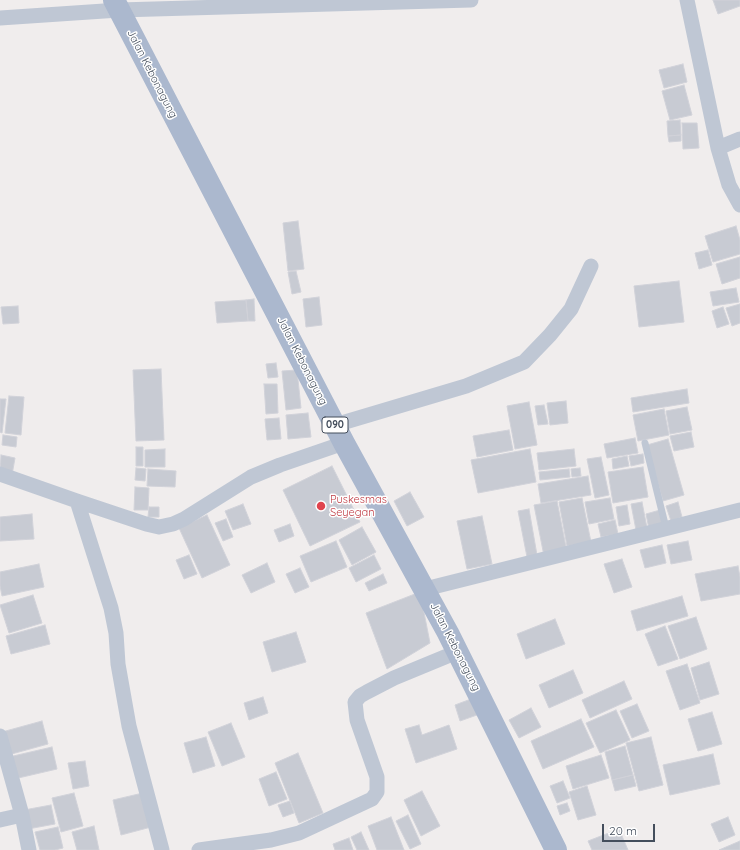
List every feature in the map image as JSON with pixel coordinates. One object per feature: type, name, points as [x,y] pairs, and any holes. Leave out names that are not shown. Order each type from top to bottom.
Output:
[{"type":"main road","name":"Jalan Kebonagung","points":[[117,5],[340,434],[425,589],[556,850]]},
{"type":"street","points":[[0,18],[117,5],[471,0]]},
{"type":"street","points":[[687,0],[718,148],[729,185],[740,205]]},
{"type":"street","points":[[718,148],[740,139]]},
{"type":"street","points":[[0,474],[146,524],[159,526],[173,524],[184,520],[251,477],[280,465],[387,409],[466,386],[524,362],[550,335],[571,308],[591,266]]},
{"type":"street","points":[[77,501],[111,608],[116,633],[119,670],[129,726],[162,850]]},
{"type":"street","points":[[425,589],[740,510]]},
{"type":"street","points":[[199,850],[271,840],[299,833],[372,799],[377,792],[377,777],[357,720],[355,702],[360,696],[394,678],[457,652]]},
{"type":"street","points":[[0,736],[22,815],[29,850]]},
{"type":"street","points":[[0,820],[22,815]]},
{"type":"lane","points":[[645,443],[666,528]]},
{"type":"building","points":[[713,0],[740,0],[740,6],[718,14]]},
{"type":"building","points":[[683,64],[687,82],[664,88],[659,70]]},
{"type":"building","points":[[684,85],[692,115],[670,120],[662,91]]},
{"type":"building","points":[[680,120],[681,135],[668,136],[667,121]]},
{"type":"building","points":[[682,123],[697,123],[699,148],[683,149]]},
{"type":"building","points":[[681,135],[681,141],[669,142],[668,136]]},
{"type":"building","points":[[298,221],[304,269],[288,271],[283,223]]},
{"type":"building","points":[[736,226],[740,240],[740,254],[713,262],[705,236]]},
{"type":"building","points":[[708,250],[712,265],[699,269],[695,253]]},
{"type":"building","points":[[740,257],[740,278],[722,284],[716,264]]},
{"type":"building","points":[[296,271],[301,292],[292,294],[288,272]]},
{"type":"building","points":[[679,281],[684,322],[639,327],[634,286]]},
{"type":"building","points":[[736,288],[739,302],[713,306],[710,292]]},
{"type":"building","points":[[319,297],[322,325],[306,327],[303,299]]},
{"type":"building","points":[[254,299],[255,321],[248,321],[246,300]]},
{"type":"building","points":[[246,300],[248,321],[217,323],[215,302]]},
{"type":"building","points":[[740,304],[740,323],[732,326],[726,308]]},
{"type":"building","points":[[18,306],[19,323],[3,324],[1,307]]},
{"type":"building","points":[[723,307],[729,324],[717,328],[712,311]]},
{"type":"building","points":[[276,363],[278,377],[268,378],[266,364]]},
{"type":"building","points":[[161,369],[164,440],[136,441],[133,370]]},
{"type":"building","points":[[297,370],[301,408],[286,410],[282,371]]},
{"type":"building","points":[[264,384],[277,384],[278,413],[266,414]]},
{"type":"building","points":[[687,389],[689,403],[633,412],[631,398]]},
{"type":"building","points":[[9,396],[24,397],[21,435],[5,433]]},
{"type":"building","points":[[0,399],[6,399],[2,433],[0,432]]},
{"type":"building","points":[[566,401],[568,423],[550,425],[547,403]]},
{"type":"building","points":[[529,402],[537,445],[515,449],[507,406]]},
{"type":"building","points":[[544,405],[548,424],[538,425],[535,406]]},
{"type":"building","points":[[687,407],[692,430],[670,434],[666,411]]},
{"type":"building","points":[[664,409],[669,435],[638,441],[633,415]]},
{"type":"building","points":[[308,413],[311,437],[288,439],[286,415]]},
{"type":"building","points":[[279,418],[281,439],[267,440],[265,419]]},
{"type":"building","points":[[509,430],[513,450],[477,457],[473,436]]},
{"type":"building","points":[[691,432],[694,447],[674,451],[670,436]]},
{"type":"building","points":[[3,435],[17,437],[16,447],[2,445]]},
{"type":"building","points":[[635,438],[638,453],[607,458],[604,444]]},
{"type":"building","points":[[668,439],[684,495],[663,501],[647,445]]},
{"type":"building","points":[[136,447],[143,447],[143,466],[136,466]]},
{"type":"building","points":[[165,449],[165,467],[145,467],[145,450]]},
{"type":"building","points":[[530,449],[536,482],[478,493],[471,460]]},
{"type":"building","points":[[574,449],[576,466],[539,470],[537,453]]},
{"type":"building","points":[[643,454],[644,463],[631,466],[629,456]]},
{"type":"building","points":[[1,455],[15,458],[12,475],[0,473]]},
{"type":"building","points":[[627,456],[629,466],[613,469],[612,459]]},
{"type":"building","points":[[601,457],[609,495],[595,498],[587,459]]},
{"type":"building","name":"Puskesmas Seyegan","points":[[332,466],[360,522],[310,546],[283,490]]},
{"type":"building","points":[[643,467],[648,497],[613,503],[608,472]]},
{"type":"building","points":[[136,468],[146,469],[145,481],[135,480]]},
{"type":"building","points":[[580,468],[581,476],[572,477],[571,469]]},
{"type":"building","points":[[148,469],[176,471],[175,487],[147,486]]},
{"type":"building","points":[[569,469],[570,477],[540,480],[539,472]]},
{"type":"building","points":[[588,476],[591,495],[541,503],[538,484]]},
{"type":"building","points":[[135,487],[149,488],[148,510],[134,510]]},
{"type":"building","points":[[410,492],[424,517],[407,526],[394,501]]},
{"type":"building","points":[[582,498],[591,542],[567,546],[559,502]]},
{"type":"building","points":[[610,498],[614,519],[589,524],[585,502]]},
{"type":"building","points":[[557,501],[567,552],[544,556],[534,505]]},
{"type":"building","points":[[642,502],[647,528],[636,530],[631,504]]},
{"type":"building","points":[[678,502],[682,517],[671,521],[666,506]]},
{"type":"building","points":[[243,504],[251,524],[233,530],[225,511]]},
{"type":"building","points":[[627,505],[630,524],[619,526],[616,507]]},
{"type":"building","points":[[149,507],[159,507],[159,517],[148,517]]},
{"type":"building","points":[[529,509],[537,555],[527,557],[518,511]]},
{"type":"building","points":[[660,510],[664,525],[649,529],[646,514]]},
{"type":"building","points":[[32,514],[34,539],[0,541],[0,517]]},
{"type":"building","points":[[207,515],[230,565],[202,578],[179,528]]},
{"type":"building","points":[[482,516],[492,564],[467,569],[457,521]]},
{"type":"building","points":[[226,519],[233,537],[223,541],[215,523]]},
{"type":"building","points":[[615,520],[618,534],[601,537],[598,524]]},
{"type":"building","points":[[290,524],[294,536],[279,542],[274,530]]},
{"type":"building","points":[[362,527],[376,552],[352,565],[339,540]]},
{"type":"building","points":[[336,541],[347,567],[311,582],[300,556]]},
{"type":"building","points":[[688,541],[692,560],[671,564],[667,545]]},
{"type":"building","points":[[662,545],[666,563],[645,568],[640,550]]},
{"type":"building","points":[[189,555],[197,574],[184,579],[176,560]]},
{"type":"building","points":[[374,555],[381,569],[356,582],[349,568]]},
{"type":"building","points":[[622,559],[632,587],[614,593],[604,564]]},
{"type":"building","points":[[267,563],[275,582],[251,593],[242,575]]},
{"type":"building","points":[[39,564],[44,587],[2,596],[0,572]]},
{"type":"building","points":[[738,566],[740,577],[740,594],[701,601],[695,574]]},
{"type":"building","points":[[300,568],[309,587],[295,593],[286,574]]},
{"type":"building","points":[[383,574],[387,583],[369,591],[365,583]]},
{"type":"building","points":[[420,592],[430,643],[387,669],[366,613]]},
{"type":"building","points":[[33,595],[42,623],[9,633],[0,605]]},
{"type":"building","points":[[682,596],[688,616],[637,631],[631,611]]},
{"type":"building","points":[[696,617],[707,649],[680,659],[668,626]]},
{"type":"building","points":[[555,619],[565,644],[526,659],[517,634]]},
{"type":"building","points":[[45,625],[50,644],[11,654],[6,636]]},
{"type":"building","points":[[665,626],[678,659],[658,666],[645,634]]},
{"type":"building","points":[[296,632],[306,662],[272,672],[263,642]]},
{"type":"building","points":[[709,662],[719,694],[700,700],[691,668]]},
{"type":"building","points":[[687,664],[700,703],[680,710],[666,671]]},
{"type":"building","points":[[573,670],[583,693],[549,708],[539,685]]},
{"type":"building","points":[[624,681],[632,699],[590,718],[582,700]]},
{"type":"building","points":[[263,697],[268,713],[249,720],[244,703]]},
{"type":"building","points":[[471,699],[477,715],[460,721],[455,705]]},
{"type":"building","points":[[637,704],[649,731],[632,738],[620,711]]},
{"type":"building","points":[[531,708],[541,727],[519,738],[509,720]]},
{"type":"building","points":[[616,710],[630,740],[600,753],[586,723]]},
{"type":"building","points":[[712,712],[722,744],[698,751],[688,719]]},
{"type":"building","points":[[581,719],[594,747],[543,769],[531,741]]},
{"type":"building","points":[[42,721],[48,744],[8,755],[2,732]]},
{"type":"building","points":[[231,723],[245,757],[222,766],[208,732]]},
{"type":"building","points":[[419,725],[422,735],[449,725],[457,749],[416,763],[405,729]]},
{"type":"building","points":[[206,737],[215,766],[193,773],[184,743]]},
{"type":"building","points":[[651,737],[663,785],[639,791],[626,743]]},
{"type":"building","points":[[625,746],[633,775],[612,780],[605,752]]},
{"type":"building","points":[[52,747],[57,769],[14,779],[9,757]]},
{"type":"building","points":[[298,753],[323,813],[299,823],[275,763]]},
{"type":"building","points":[[713,754],[720,784],[670,795],[663,765]]},
{"type":"building","points":[[601,755],[609,778],[573,789],[566,766]]},
{"type":"building","points":[[85,761],[89,786],[73,789],[68,763]]},
{"type":"building","points":[[276,772],[287,799],[269,806],[259,779]]},
{"type":"building","points":[[633,775],[636,786],[615,791],[612,780]]},
{"type":"building","points":[[563,781],[570,798],[557,803],[550,786]]},
{"type":"building","points":[[587,786],[596,815],[578,820],[569,792]]},
{"type":"building","points":[[422,791],[440,826],[421,836],[404,800]]},
{"type":"building","points":[[147,792],[155,826],[121,835],[113,800]]},
{"type":"building","points":[[74,793],[83,826],[61,832],[52,798]]},
{"type":"building","points":[[290,801],[294,813],[283,817],[278,805]]},
{"type":"building","points":[[567,803],[570,811],[560,815],[557,806]]},
{"type":"building","points":[[51,805],[55,824],[28,829],[24,810]]},
{"type":"building","points":[[408,815],[421,844],[410,849],[396,821]]},
{"type":"building","points":[[391,817],[404,850],[377,850],[368,826]]},
{"type":"building","points":[[728,817],[735,835],[719,842],[711,824]]},
{"type":"building","points":[[94,826],[99,850],[77,850],[72,832]]},
{"type":"building","points":[[58,827],[63,848],[55,850],[40,850],[35,832]]},
{"type":"building","points":[[619,829],[628,850],[592,850],[588,841]]},
{"type":"building","points":[[361,832],[369,850],[357,850],[351,837]]},
{"type":"building","points":[[349,838],[353,850],[335,850],[333,844]]},
{"type":"building","points":[[740,841],[740,850],[719,850]]},
{"type":"place","name":"Puskesmas Seyegan","points":[[321,506]]}]
